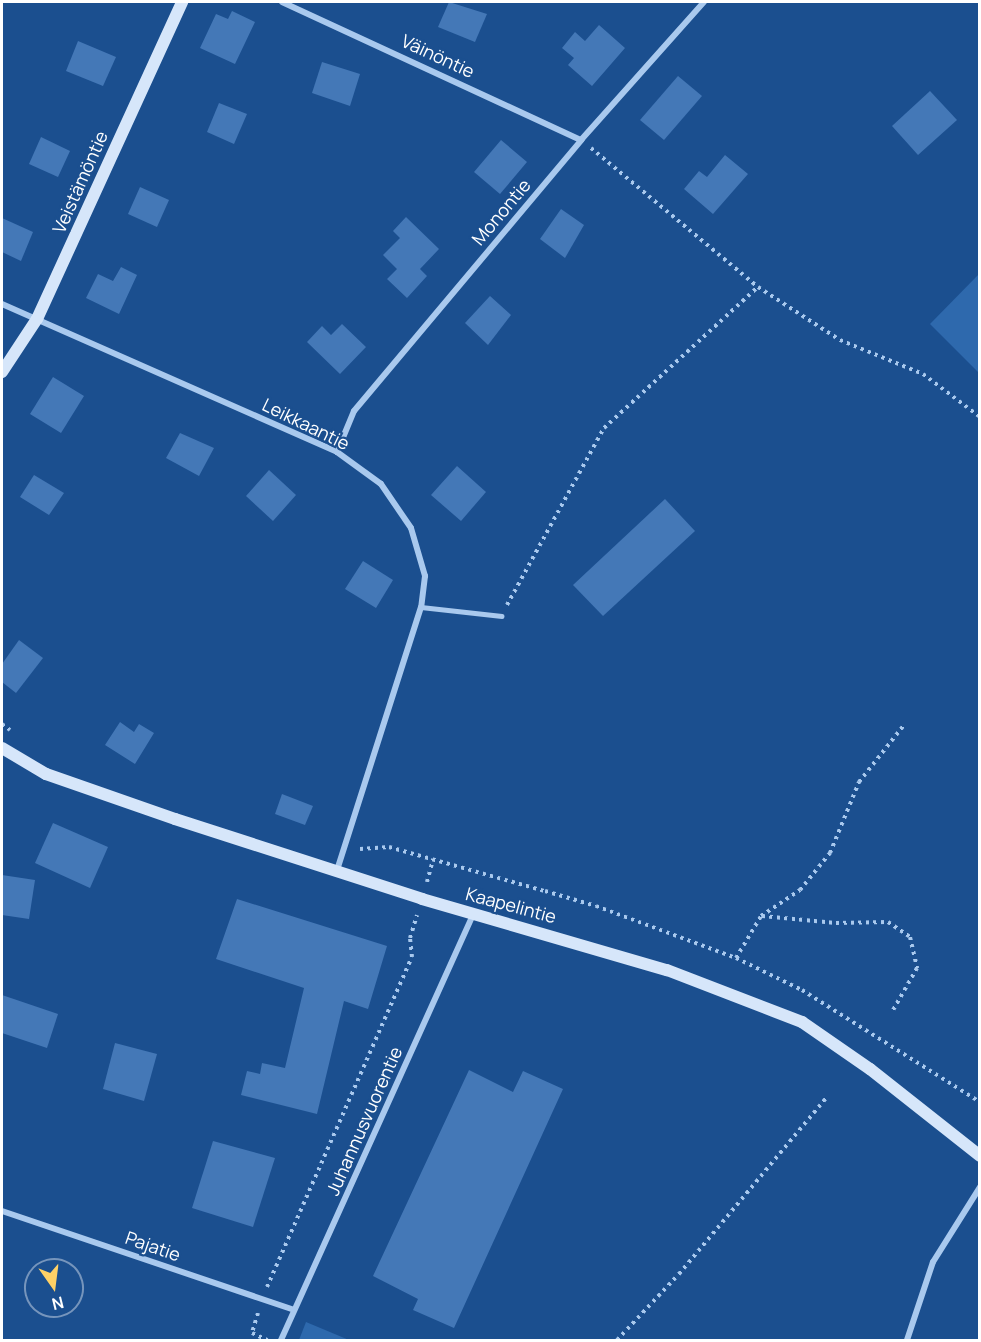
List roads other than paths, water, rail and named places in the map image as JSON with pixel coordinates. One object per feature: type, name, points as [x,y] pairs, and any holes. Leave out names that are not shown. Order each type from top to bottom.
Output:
[{"type":"street","name":"Veistämöntie","points":[[2,372],[37,319],[182,2]]},
{"type":"street","name":"Väinöntie","points":[[282,2],[581,140]]},
{"type":"street","name":"Monontie","points":[[337,452],[354,411],[581,140],[704,2]]},
{"type":"street","name":"Leikkaantie","points":[[2,304],[337,452],[381,484],[411,528],[425,576],[421,607],[345,850],[336,872]]},
{"type":"street","name":"Kaapelintie","points":[[2,748],[46,774],[336,872],[667,970],[802,1022],[870,1069],[980,1156]]},
{"type":"street","name":"Juhannusvuorentie","points":[[281,1341],[473,914]]},
{"type":"street","points":[[907,1341],[933,1262],[980,1186]]},
{"type":"street","name":"Pajatie","points":[[2,1211],[294,1310]]},
{"type":"lane","points":[[421,607],[502,616]]}]
